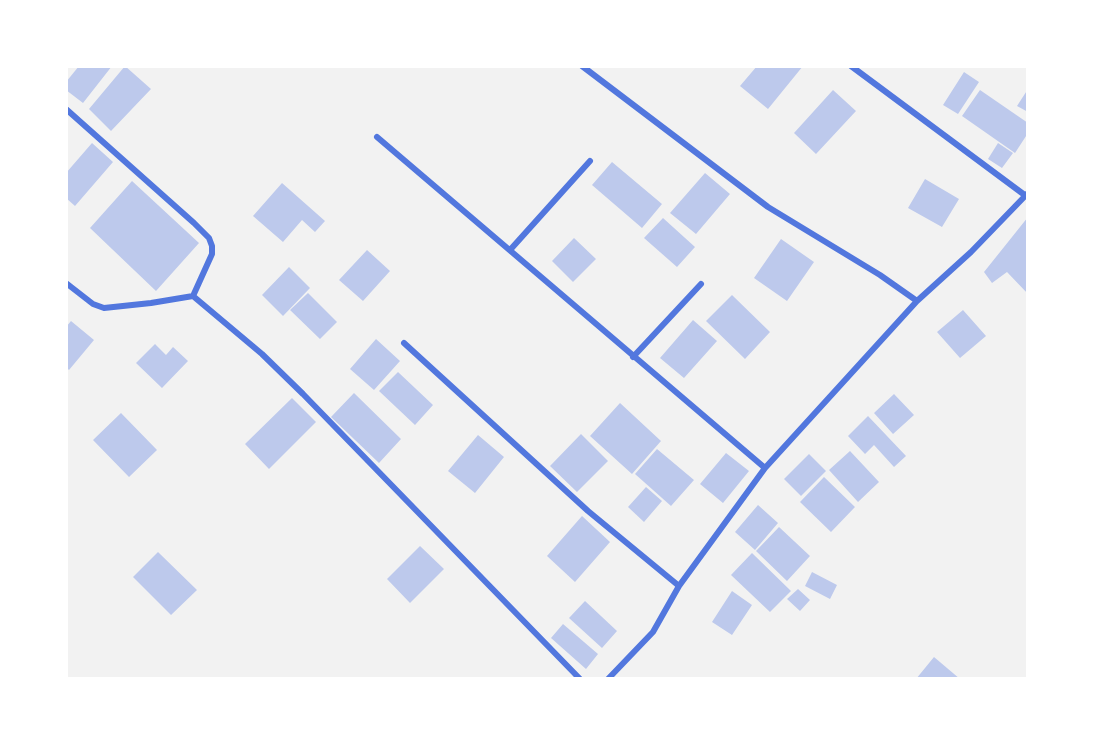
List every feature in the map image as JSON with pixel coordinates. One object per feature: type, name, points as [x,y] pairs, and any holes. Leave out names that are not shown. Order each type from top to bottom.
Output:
[{"type":"street","points":[[582,66],[768,207],[880,275],[916,301]]},
{"type":"street","points":[[608,679],[653,632],[679,586],[765,468],[916,301],[971,252],[1027,195],[851,66]]},
{"type":"street","points":[[66,109],[209,238],[212,254],[193,296]]},
{"type":"street","points":[[377,137],[765,468]]},
{"type":"street","points":[[510,250],[590,161]]},
{"type":"street","points":[[66,283],[93,304],[104,308],[193,296],[262,354],[303,394],[580,679]]},
{"type":"street","points":[[633,357],[701,284]]},
{"type":"street","points":[[404,343],[580,504],[679,586]]},
{"type":"building","points":[[79,66],[112,66],[83,103],[66,90],[66,82]]},
{"type":"building","points":[[125,66],[151,89],[111,131],[89,109]]},
{"type":"building","points":[[757,66],[803,66],[768,109],[740,86]]},
{"type":"building","points":[[964,72],[979,82],[958,114],[943,105]]},
{"type":"building","points":[[1028,89],[1028,112],[1017,106]]},
{"type":"building","points":[[833,90],[856,111],[816,154],[794,133]]},
{"type":"building","points":[[980,90],[1028,123],[1028,133],[1015,153],[962,116]]},
{"type":"building","points":[[92,143],[113,162],[75,206],[66,198],[66,173]]},
{"type":"building","points":[[998,143],[1013,153],[1002,168],[988,159]]},
{"type":"building","points":[[612,162],[662,204],[642,228],[592,185]]},
{"type":"building","points":[[705,173],[730,194],[696,234],[670,213]]},
{"type":"building","points":[[925,179],[959,199],[942,227],[908,208]]},
{"type":"building","points":[[132,181],[199,243],[156,291],[90,228]]},
{"type":"building","points":[[282,183],[325,221],[315,232],[302,220],[283,242],[253,216]]},
{"type":"building","points":[[1028,217],[1028,294],[1007,272],[992,283],[984,272]]},
{"type":"building","points":[[663,218],[695,247],[677,267],[644,238]]},
{"type":"building","points":[[574,238],[596,259],[573,282],[552,261]]},
{"type":"building","points":[[781,239],[814,262],[787,301],[754,278]]},
{"type":"building","points":[[367,250],[390,271],[363,301],[339,280]]},
{"type":"building","points":[[289,267],[310,288],[283,316],[262,295]]},
{"type":"building","points":[[308,293],[337,322],[320,339],[290,310]]},
{"type":"building","points":[[732,295],[770,332],[745,359],[706,321]]},
{"type":"building","points":[[963,310],[986,336],[960,358],[937,332]]},
{"type":"building","points":[[693,320],[717,341],[684,378],[660,358]]},
{"type":"building","points":[[71,321],[94,340],[69,370],[66,367],[66,327]]},
{"type":"building","points":[[376,339],[400,361],[374,390],[350,369]]},
{"type":"building","points":[[155,344],[166,355],[173,347],[188,361],[162,388],[136,363]]},
{"type":"building","points":[[398,372],[433,405],[415,425],[379,391]]},
{"type":"building","points":[[354,393],[401,439],[379,463],[331,417]]},
{"type":"building","points":[[894,394],[914,415],[893,434],[874,413]]},
{"type":"building","points":[[292,398],[316,422],[269,469],[245,444]]},
{"type":"building","points":[[620,403],[661,441],[632,474],[590,436]]},
{"type":"building","points":[[121,413],[157,450],[129,477],[93,440]]},
{"type":"building","points":[[868,416],[906,456],[894,467],[874,445],[865,454],[848,436]]},
{"type":"building","points":[[581,434],[608,461],[577,492],[550,466]]},
{"type":"building","points":[[478,435],[504,457],[475,493],[448,471]]},
{"type":"building","points":[[657,449],[694,480],[671,506],[635,474]]},
{"type":"building","points":[[850,451],[879,482],[858,502],[829,470]]},
{"type":"building","points":[[726,453],[749,471],[723,503],[700,484]]},
{"type":"building","points":[[809,454],[826,471],[801,496],[784,479]]},
{"type":"building","points":[[824,477],[855,507],[831,532],[800,502]]},
{"type":"building","points":[[646,487],[662,501],[644,522],[628,507]]},
{"type":"building","points":[[758,505],[778,523],[755,550],[735,532]]},
{"type":"building","points":[[582,516],[610,542],[575,582],[547,556]]},
{"type":"building","points":[[779,527],[810,556],[787,581],[756,551]]},
{"type":"building","points":[[420,546],[444,569],[410,603],[387,579]]},
{"type":"building","points":[[158,552],[197,590],[171,615],[133,577]]},
{"type":"building","points":[[752,553],[791,591],[770,612],[731,575]]},
{"type":"building","points":[[812,572],[837,585],[830,599],[805,586]]},
{"type":"building","points":[[798,589],[810,600],[800,611],[787,599]]},
{"type":"building","points":[[732,591],[752,605],[732,635],[712,622]]},
{"type":"building","points":[[585,601],[617,631],[602,648],[569,618]]},
{"type":"building","points":[[563,624],[598,654],[586,669],[551,638]]},
{"type":"building","points":[[934,657],[960,679],[916,679]]}]
